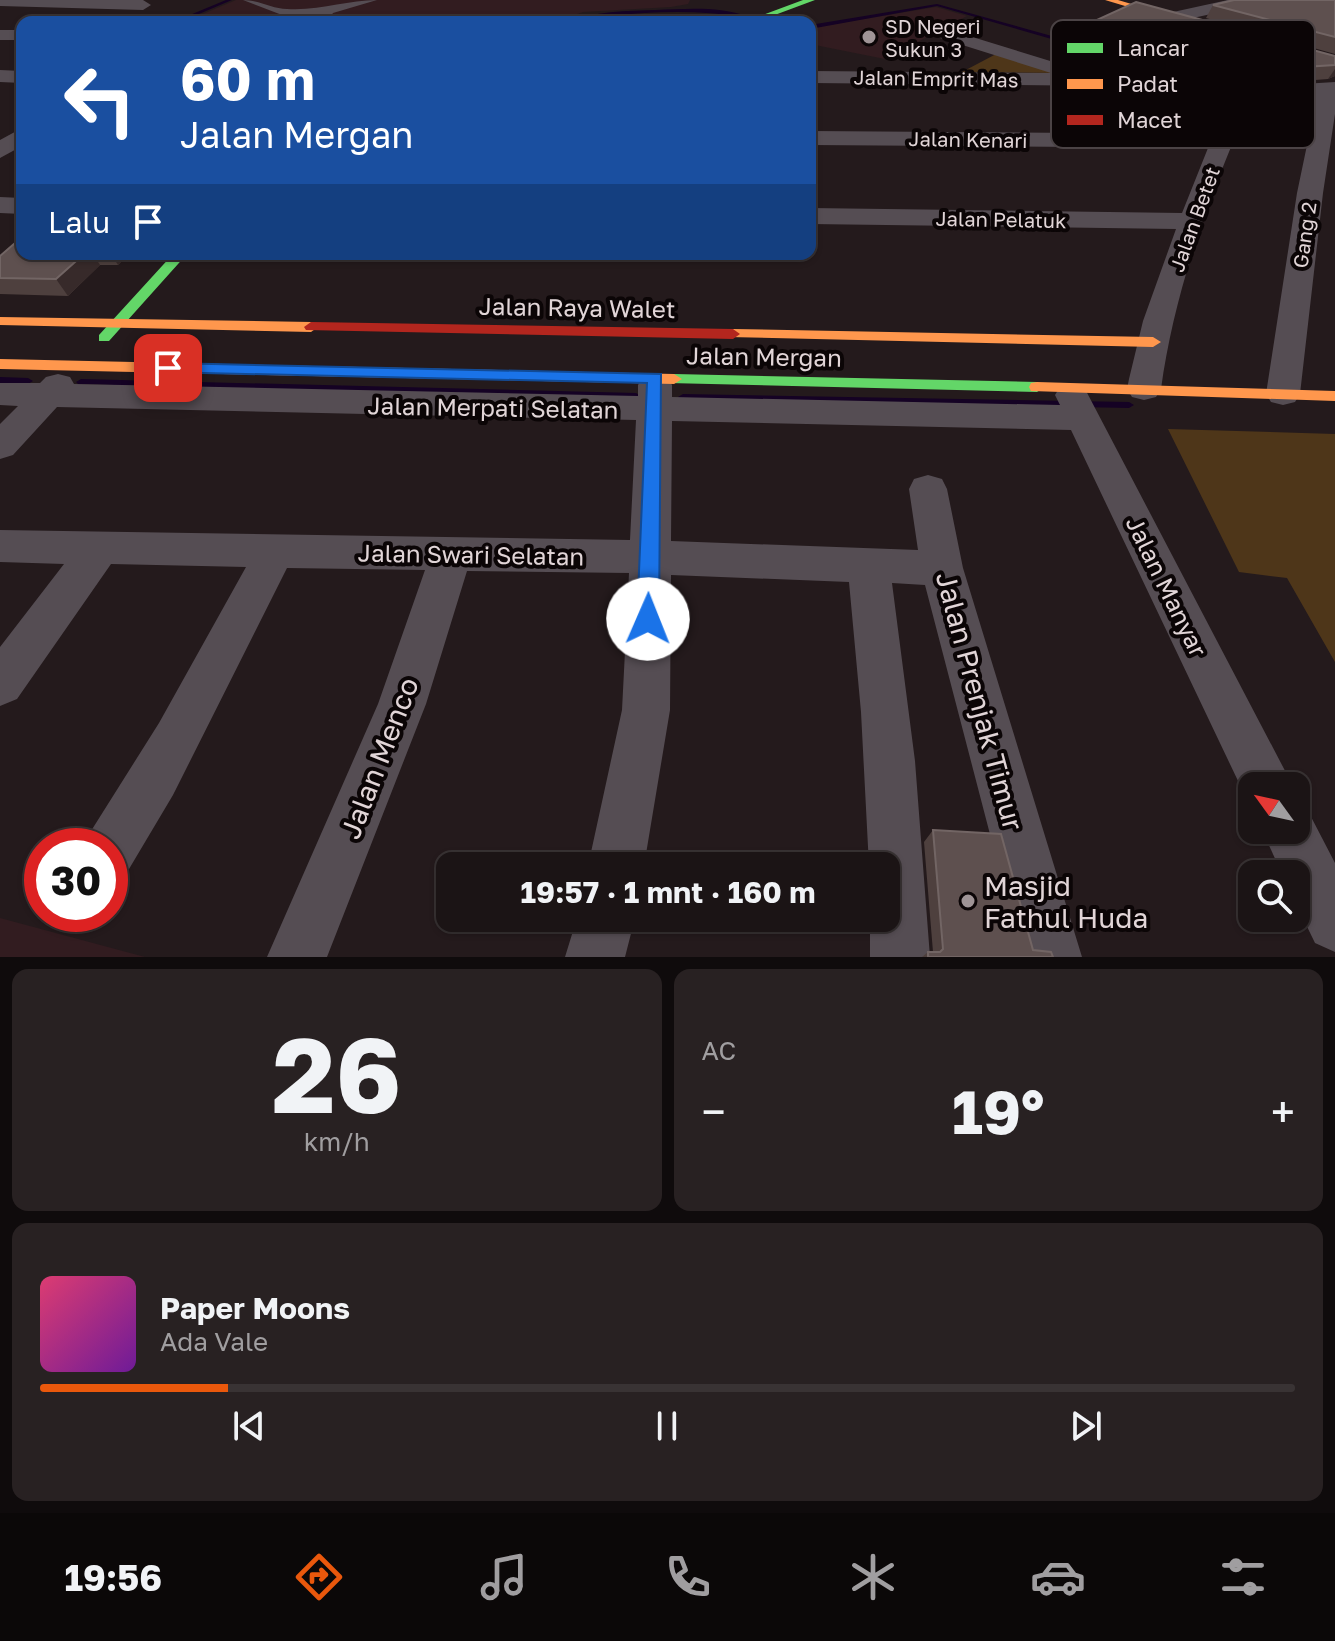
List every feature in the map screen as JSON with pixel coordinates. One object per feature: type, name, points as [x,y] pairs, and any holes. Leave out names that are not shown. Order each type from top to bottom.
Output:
[{"type":"street","points":[[765,16],[811,0]]},
{"type":"street","points":[[1109,0],[1178,20]]},
{"type":"street","points":[[1170,18],[1251,0]]},
{"type":"street","points":[[0,1],[134,3],[145,6],[130,16]]},
{"type":"street","points":[[943,33],[1051,68]]},
{"type":"street","points":[[945,79],[992,49]]},
{"type":"street","name":"Jalan Emprit Mas","points":[[816,77],[1051,80]]},
{"type":"street","name":"Gang 2","points":[[1283,394],[1324,99]]},
{"type":"street","name":"Jalan Kenari","points":[[816,138],[1051,140]]},
{"type":"street","name":"Jalan Betet","points":[[1144,389],[1153,342],[1219,148]]},
{"type":"street","name":"Jalan Pelatuk","points":[[816,216],[1192,221]]},
{"type":"street","points":[[0,446],[175,260]]},
{"type":"street","name":"Jalan Raya Walet","points":[[0,321],[1153,342]]},
{"type":"street","name":"Jalan Mergan","points":[[0,364],[654,394]]},
{"type":"street","points":[[1075,402],[1144,389],[1335,396]]},
{"type":"street","name":"Jalan Merpati Selatan","points":[[0,394],[654,394],[1075,402]]},
{"type":"street","points":[[619,852],[646,710],[654,394]]},
{"type":"street","name":"Jalan Manyar","points":[[1075,402],[1260,772]]},
{"type":"street","name":"Jalan Prenjak Timur","points":[[928,489],[942,568],[1052,957]]},
{"type":"street","name":"Jalan Swari Selatan","points":[[0,546],[649,557],[942,568]]},
{"type":"street","points":[[0,684],[99,549]]},
{"type":"street","points":[[124,828],[158,777],[229,646],[275,550]]},
{"type":"street","name":"Jalan Menco","points":[[297,957],[402,704],[451,554]]},
{"type":"street","points":[[868,566],[885,692],[898,875],[900,957]]},
{"type":"street","points":[[1296,844],[1335,923]]},
{"type":"street","points":[[595,957],[602,932]]},
{"type":"lane","points":[[247,0],[276,11],[290,12],[330,11],[373,0]]},
{"type":"lane","points":[[265,0],[290,12]]},
{"type":"lane","points":[[326,16],[330,11]]},
{"type":"shaded area","points":[[236,0],[690,0],[688,4],[671,7],[583,12],[571,16],[198,16]]},
{"type":"shaded area","name":"SD Negeri Sukun 3","points":[[936,7],[967,16],[885,59],[816,45],[816,27]]},
{"type":"shaded area","points":[[998,53],[1051,70],[1051,73],[962,72]]},
{"type":"shaded area","points":[[1168,429],[1335,434],[1335,662],[1287,578],[1239,572]]},
{"type":"shaded area","points":[[0,918],[24,924],[24,932],[52,932],[145,957],[0,957]]},
{"type":"building","points":[[1234,0],[1335,0],[1335,37],[1315,32],[1315,20],[1270,20],[1213,5]]},
{"type":"building","points":[[1136,2],[1202,20],[1097,20]]},
{"type":"building","points":[[1315,51],[1335,56],[1335,65],[1315,66]]},
{"type":"building","points":[[16,242],[16,260],[77,260],[56,279],[0,278],[0,256]]},
{"type":"building","name":"Masjid Fathul Huda","points":[[933,830],[1001,834],[1033,950],[1051,952],[1053,957],[928,957],[928,952],[943,949]]},
{"type":"waterway","points":[[191,16],[230,0]]},
{"type":"waterway","points":[[816,26],[937,5],[1051,37]]},
{"type":"waterway","points":[[599,16],[656,11],[707,11],[744,16]]},
{"type":"waterway","points":[[1315,87],[1335,91]]},
{"type":"waterway","points":[[0,380],[28,381]]},
{"type":"waterway","points":[[81,382],[636,396]]},
{"type":"waterway","points":[[683,397],[1129,405]]},
{"type":"traffic: fast","points":[[765,16],[811,0]]},
{"type":"traffic: fast","points":[[104,338],[175,260]]},
{"type":"traffic: fast","points":[[674,379],[1037,387]]},
{"type":"traffic: slow","points":[[1109,0],[1181,20]]},
{"type":"traffic: slow","points":[[0,321],[311,327]]},
{"type":"traffic: slow","points":[[733,334],[1153,342]]},
{"type":"traffic: slow","points":[[0,364],[674,379]]},
{"type":"traffic: slow","points":[[1037,387],[1335,396]]},
{"type":"traffic: jam","points":[[311,327],[733,334]]},
{"type":"place","name":"SD Negeri Sukun 3","points":[[869,37]]},
{"type":"place","name":"Masjid Fathul Huda","points":[[968,901]]},
{"type":"route","points":[[168,368],[655,378],[648,619]]}]
